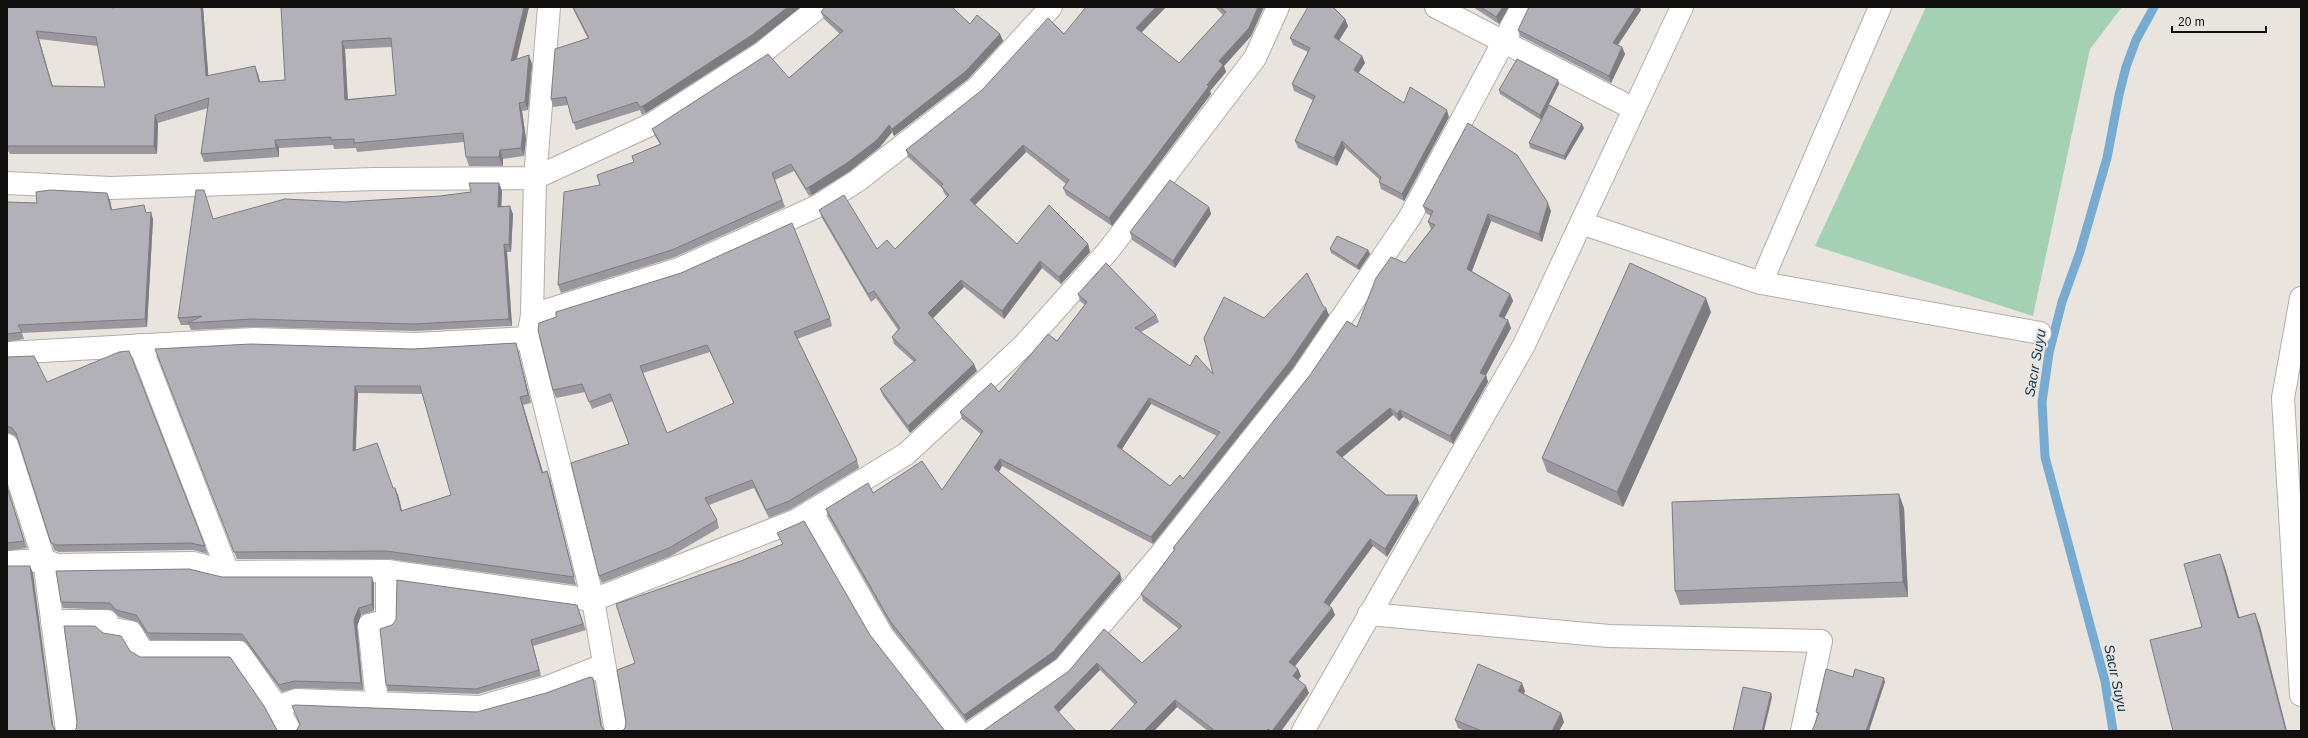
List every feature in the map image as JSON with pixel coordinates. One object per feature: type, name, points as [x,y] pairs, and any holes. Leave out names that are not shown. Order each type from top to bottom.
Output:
[{"type":"street","points":[[549,7],[535,178],[532,315],[528,338],[593,600],[616,731]]},
{"type":"street","points":[[7,183],[110,188],[374,179],[535,178],[652,124],[762,53],[818,7]]},
{"type":"street","points":[[532,315],[679,270],[818,206],[857,182],[977,88],[1051,7]]},
{"type":"street","points":[[7,562],[44,560],[57,565],[193,563],[228,572],[387,571],[593,600],[797,520],[906,454],[1024,345],[1108,251],[1254,58],[1278,7]]},
{"type":"street","points":[[1436,7],[1503,43],[1634,109]]},
{"type":"street","points":[[974,731],[1064,668],[1160,555],[1303,375],[1410,217],[1522,7]]},
{"type":"street","points":[[1303,730],[1524,345],[1682,7]]},
{"type":"street","points":[[1761,282],[1880,7]]},
{"type":"street","points":[[1580,223],[1761,282],[2040,333]]},
{"type":"street","points":[[2301,298],[2283,398],[2301,695]]},
{"type":"street","points":[[7,353],[254,338],[416,344],[528,338]]},
{"type":"street","points":[[140,345],[228,572]]},
{"type":"street","points":[[2283,398],[2301,416]]},
{"type":"street","points":[[7,444],[44,560],[67,731]]},
{"type":"street","points":[[811,511],[882,635],[958,731]]},
{"type":"street","points":[[377,702],[369,625],[387,621],[387,571]]},
{"type":"street","points":[[1369,614],[1609,636],[1821,642],[1802,731]]},
{"type":"street","points":[[52,621],[107,621],[108,628],[131,632],[143,652],[239,652],[277,707],[290,731]]},
{"type":"street","points":[[277,707],[296,700],[480,707],[545,688],[604,665]]},
{"type":"green space","points":[[1926,7],[2122,7],[2090,49],[2033,316],[1815,246]]},
{"type":"building","points":[[7,7],[201,7],[206,76],[255,66],[259,82],[285,80],[281,7],[524,7],[511,61],[529,55],[525,102],[519,103],[523,131],[521,148],[500,150],[499,157],[466,157],[463,133],[354,143],[354,139],[331,140],[331,137],[275,140],[276,148],[201,154],[209,98],[155,115],[154,146],[7,146]],"holes":[[[36,31],[96,37],[105,87],[52,86]],[[391,38],[396,95],[345,100],[342,41]]]},
{"type":"building","points":[[573,7],[788,7],[752,35],[643,106],[640,107],[637,102],[573,123],[566,97],[551,99],[555,49],[589,38]]},
{"type":"building","points":[[825,7],[952,7],[970,24],[977,15],[1000,34],[966,71],[892,129],[889,125],[877,140],[847,163],[806,189],[791,164],[772,173],[782,200],[672,250],[558,285],[564,192],[600,185],[597,175],[634,162],[632,156],[661,144],[652,129],[768,54],[789,78],[843,31],[821,12]]},
{"type":"building","points":[[1086,7],[1156,7],[1136,28],[1179,63],[1226,12],[1220,7],[1258,7],[1249,28],[1219,61],[1223,65],[1207,85],[1209,86],[1109,218],[1063,188],[1069,180],[1023,145],[970,200],[1017,244],[1049,205],[1088,244],[1059,277],[1040,261],[1002,311],[961,280],[928,313],[974,364],[908,426],[880,389],[916,360],[892,337],[900,328],[874,291],[868,294],[819,210],[844,195],[877,249],[887,240],[895,249],[949,195],[941,186],[943,184],[906,150],[982,90],[1048,18],[1064,34]]},
{"type":"building","points":[[1308,7],[1333,7],[1345,19],[1334,37],[1362,56],[1354,70],[1404,103],[1410,87],[1447,110],[1402,194],[1379,182],[1381,177],[1342,141],[1334,158],[1295,141],[1315,96],[1292,84],[1310,48],[1290,38]]},
{"type":"building","points":[[1481,7],[1503,7],[1496,17]]},
{"type":"building","points":[[1529,7],[1636,7],[1613,43],[1622,47],[1609,76],[1518,30]]},
{"type":"building","points":[[1517,59],[1558,80],[1540,115],[1499,90]]},
{"type":"building","points":[[1549,105],[1582,124],[1564,156],[1529,143]]},
{"type":"building","points":[[1468,123],[1517,155],[1548,203],[1539,234],[1488,214],[1467,269],[1510,294],[1499,316],[1508,320],[1480,373],[1486,375],[1450,436],[1400,410],[1397,414],[1390,408],[1336,452],[1386,495],[1417,495],[1385,549],[1370,539],[1324,602],[1332,608],[1289,662],[1298,669],[1293,676],[1306,686],[1272,731],[1268,729],[1266,731],[1215,731],[1175,700],[1144,731],[1110,731],[1137,702],[1097,663],[1054,707],[1076,731],[983,731],[1069,671],[1104,629],[1142,663],[1182,626],[1141,594],[1175,549],[1173,548],[1310,375],[1347,321],[1357,327],[1376,278],[1391,257],[1405,263],[1435,225],[1428,222],[1433,211],[1423,206]]},
{"type":"building","points":[[1170,180],[1209,207],[1173,261],[1130,232]]},
{"type":"building","points":[[469,183],[499,183],[498,207],[510,206],[509,245],[504,244],[509,319],[413,324],[252,319],[188,323],[202,316],[178,318],[196,190],[204,190],[213,219],[285,199],[345,202],[440,196],[471,192]]},
{"type":"building","points":[[50,190],[107,193],[111,210],[144,205],[146,213],[151,212],[145,319],[18,325],[22,332],[7,334],[7,202],[37,203],[36,192]]},
{"type":"building","points":[[792,223],[830,318],[794,332],[857,460],[789,501],[766,510],[752,480],[705,498],[717,520],[669,548],[599,576],[571,463],[629,444],[610,394],[589,402],[582,384],[553,390],[538,330],[539,323],[556,317],[556,312],[681,273]],"holes":[[[707,345],[734,403],[667,433],[640,366]]]},
{"type":"building","points":[[1337,236],[1368,250],[1357,266],[1330,249]]},
{"type":"building","points":[[1106,263],[1156,315],[1135,328],[1190,366],[1196,355],[1213,374],[1204,338],[1224,297],[1264,318],[1307,273],[1323,306],[1326,308],[1290,361],[1151,537],[1000,459],[994,468],[1120,573],[1053,652],[964,715],[890,621],[826,509],[868,483],[873,493],[922,461],[942,490],[983,431],[960,412],[991,383],[999,392],[1048,334],[1057,341],[1087,302],[1078,294]],"holes":[[[1149,398],[1220,432],[1183,479],[1180,475],[1170,486],[1117,446]]]},
{"type":"building","points":[[1630,263],[1706,298],[1617,492],[1542,458]]},
{"type":"building","points":[[516,343],[528,395],[520,397],[542,473],[547,471],[574,577],[386,551],[234,552],[155,349],[251,344],[413,349]],"holes":[[[355,386],[420,386],[451,495],[401,511],[395,488],[393,488],[377,443],[353,451]]]},
{"type":"building","points":[[129,351],[205,546],[190,543],[57,545],[51,543],[16,433],[12,428],[7,426],[7,357],[34,356],[47,382],[119,352]]},
{"type":"building","points":[[7,487],[24,541],[7,543]]},
{"type":"building","points":[[1899,494],[1903,582],[1675,591],[1672,502]]},
{"type":"building","points":[[804,521],[870,635],[945,731],[622,731],[625,728],[626,722],[617,670],[635,663],[616,604],[741,561],[783,544],[777,533]]},
{"type":"building","points":[[2220,554],[2238,618],[2255,613],[2286,731],[2173,731],[2150,640],[2202,627],[2184,564]]},
{"type":"building","points":[[7,566],[30,566],[52,725],[56,731],[7,731]]},
{"type":"building","points":[[189,569],[222,577],[372,577],[372,604],[359,608],[354,619],[361,683],[294,681],[279,685],[242,634],[148,633],[136,615],[116,610],[110,603],[61,602],[56,571]]},
{"type":"building","points":[[397,580],[577,605],[583,624],[531,640],[539,670],[476,689],[386,685],[380,629],[392,625],[396,620]]},
{"type":"building","points":[[64,626],[95,626],[103,633],[121,636],[130,651],[140,657],[230,657],[264,706],[278,731],[74,731],[76,729],[77,722]]},
{"type":"building","points":[[1478,664],[1522,683],[1518,691],[1561,713],[1552,731],[1482,731],[1455,720]]},
{"type":"building","points":[[1826,669],[1853,677],[1855,669],[1884,678],[1866,731],[1812,731],[1819,713],[1816,712]]},
{"type":"building","points":[[590,677],[593,678],[601,726],[605,731],[296,731],[300,724],[292,706],[477,712],[546,693]]},
{"type":"building","points":[[1743,687],[1771,693],[1762,731],[1733,731]]},
{"type":"waterway","name":"Sacır Suyu","points":[[2113,731],[2105,681],[2045,457],[2042,402],[2049,353],[2062,302],[2080,252],[2107,158],[2126,67],[2136,40],[2154,7]]}]
